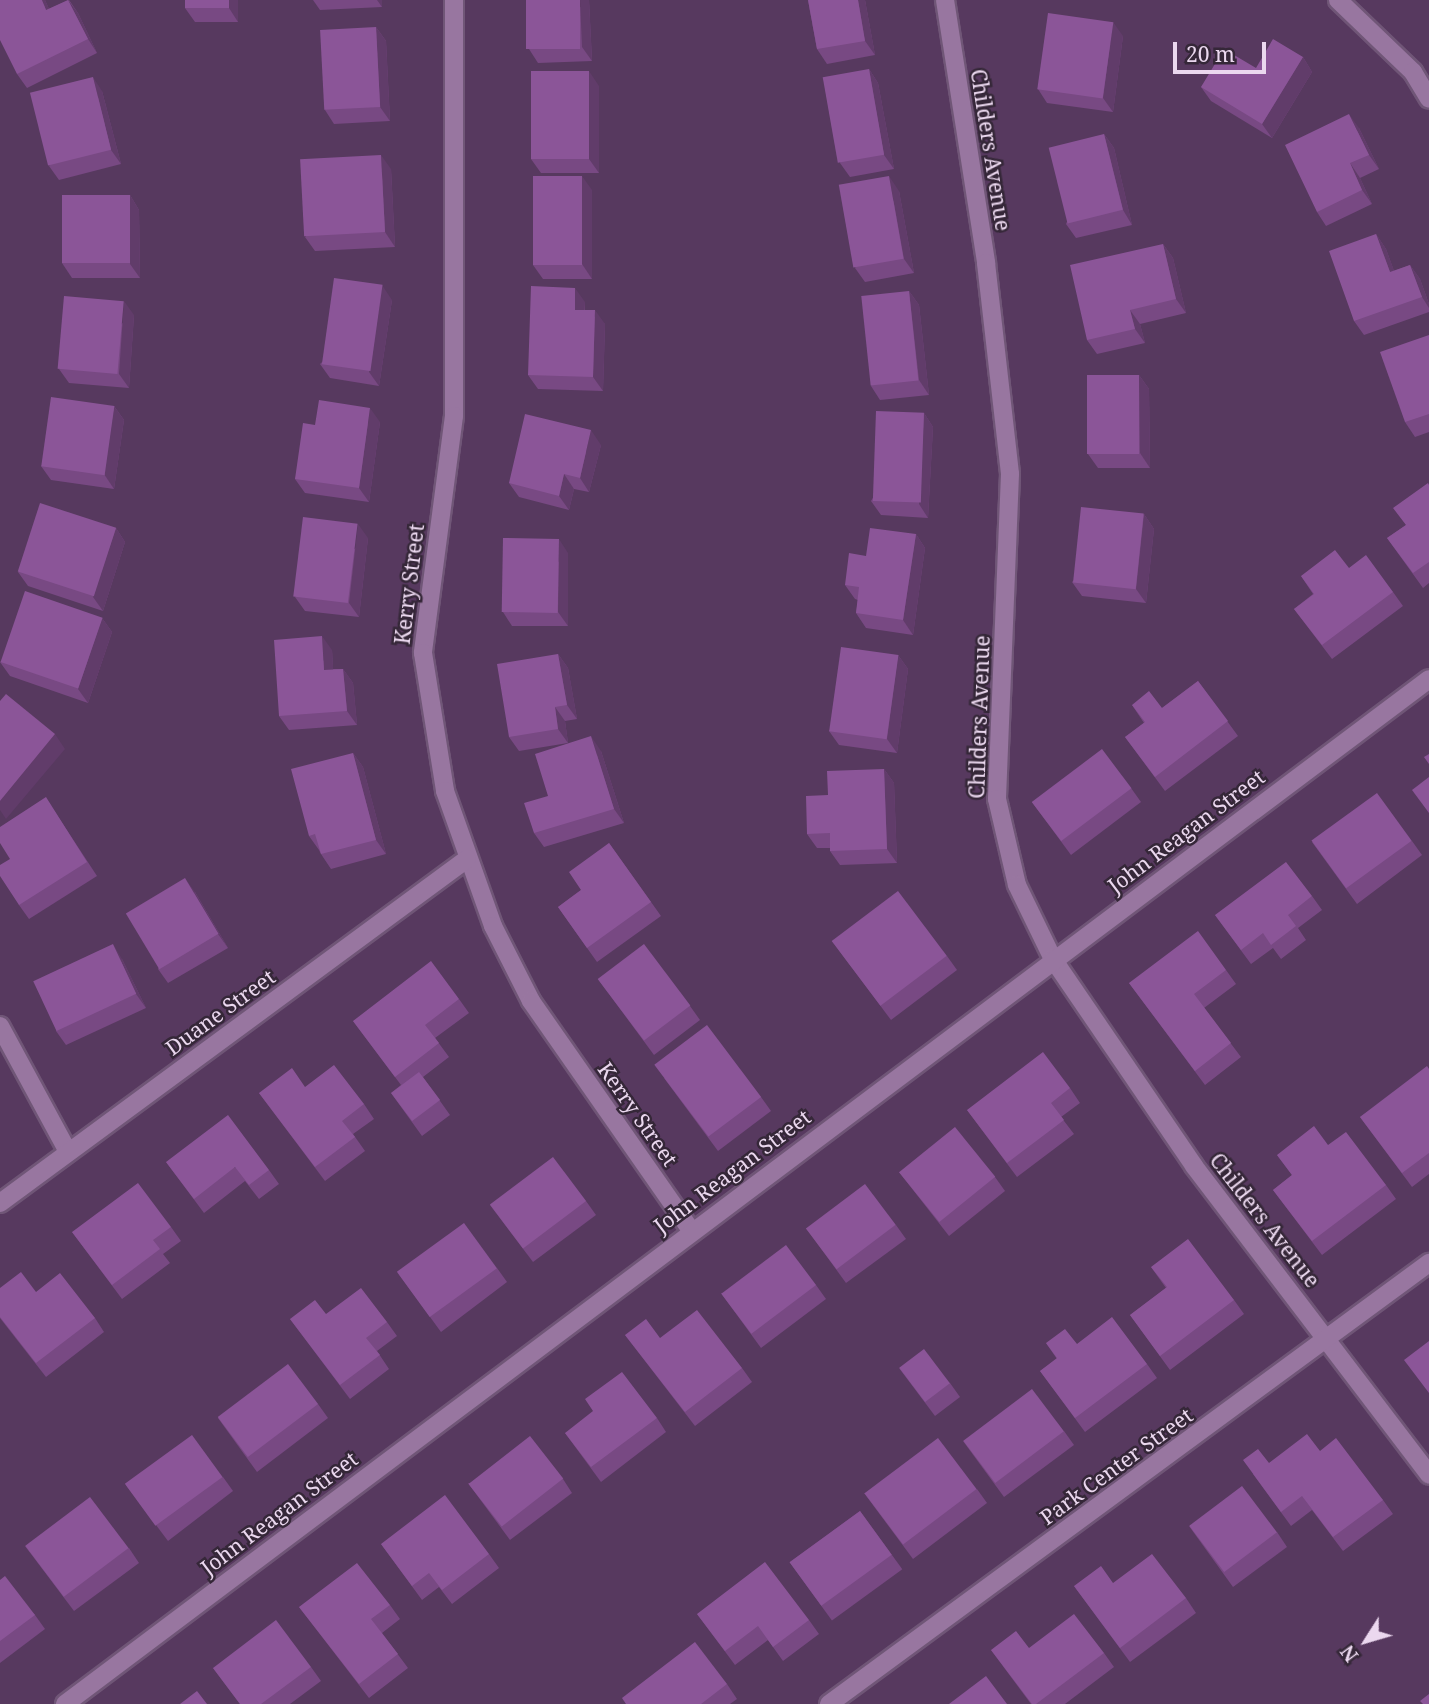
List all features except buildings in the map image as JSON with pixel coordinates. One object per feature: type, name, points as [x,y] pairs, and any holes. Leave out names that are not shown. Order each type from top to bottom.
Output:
[{"type":"street","name":"Kerry Street","points":[[454,0],[454,416],[423,653],[445,791],[467,859],[531,1001],[691,1230]]},
{"type":"street","name":"Childers Avenue","points":[[945,0],[986,262],[1010,474],[998,799],[1017,885],[1053,959],[1194,1166],[1329,1339],[1429,1475]]},
{"type":"street","points":[[1338,0],[1413,72],[1429,99]]},
{"type":"street","name":"John Reagan Street","points":[[65,1704],[691,1230],[1429,679]]},
{"type":"street","name":"Duane Street","points":[[0,1203],[467,859]]},
{"type":"street","points":[[0,1026],[68,1152]]},
{"type":"street","name":"Park Center Street","points":[[829,1704],[1429,1263]]}]
